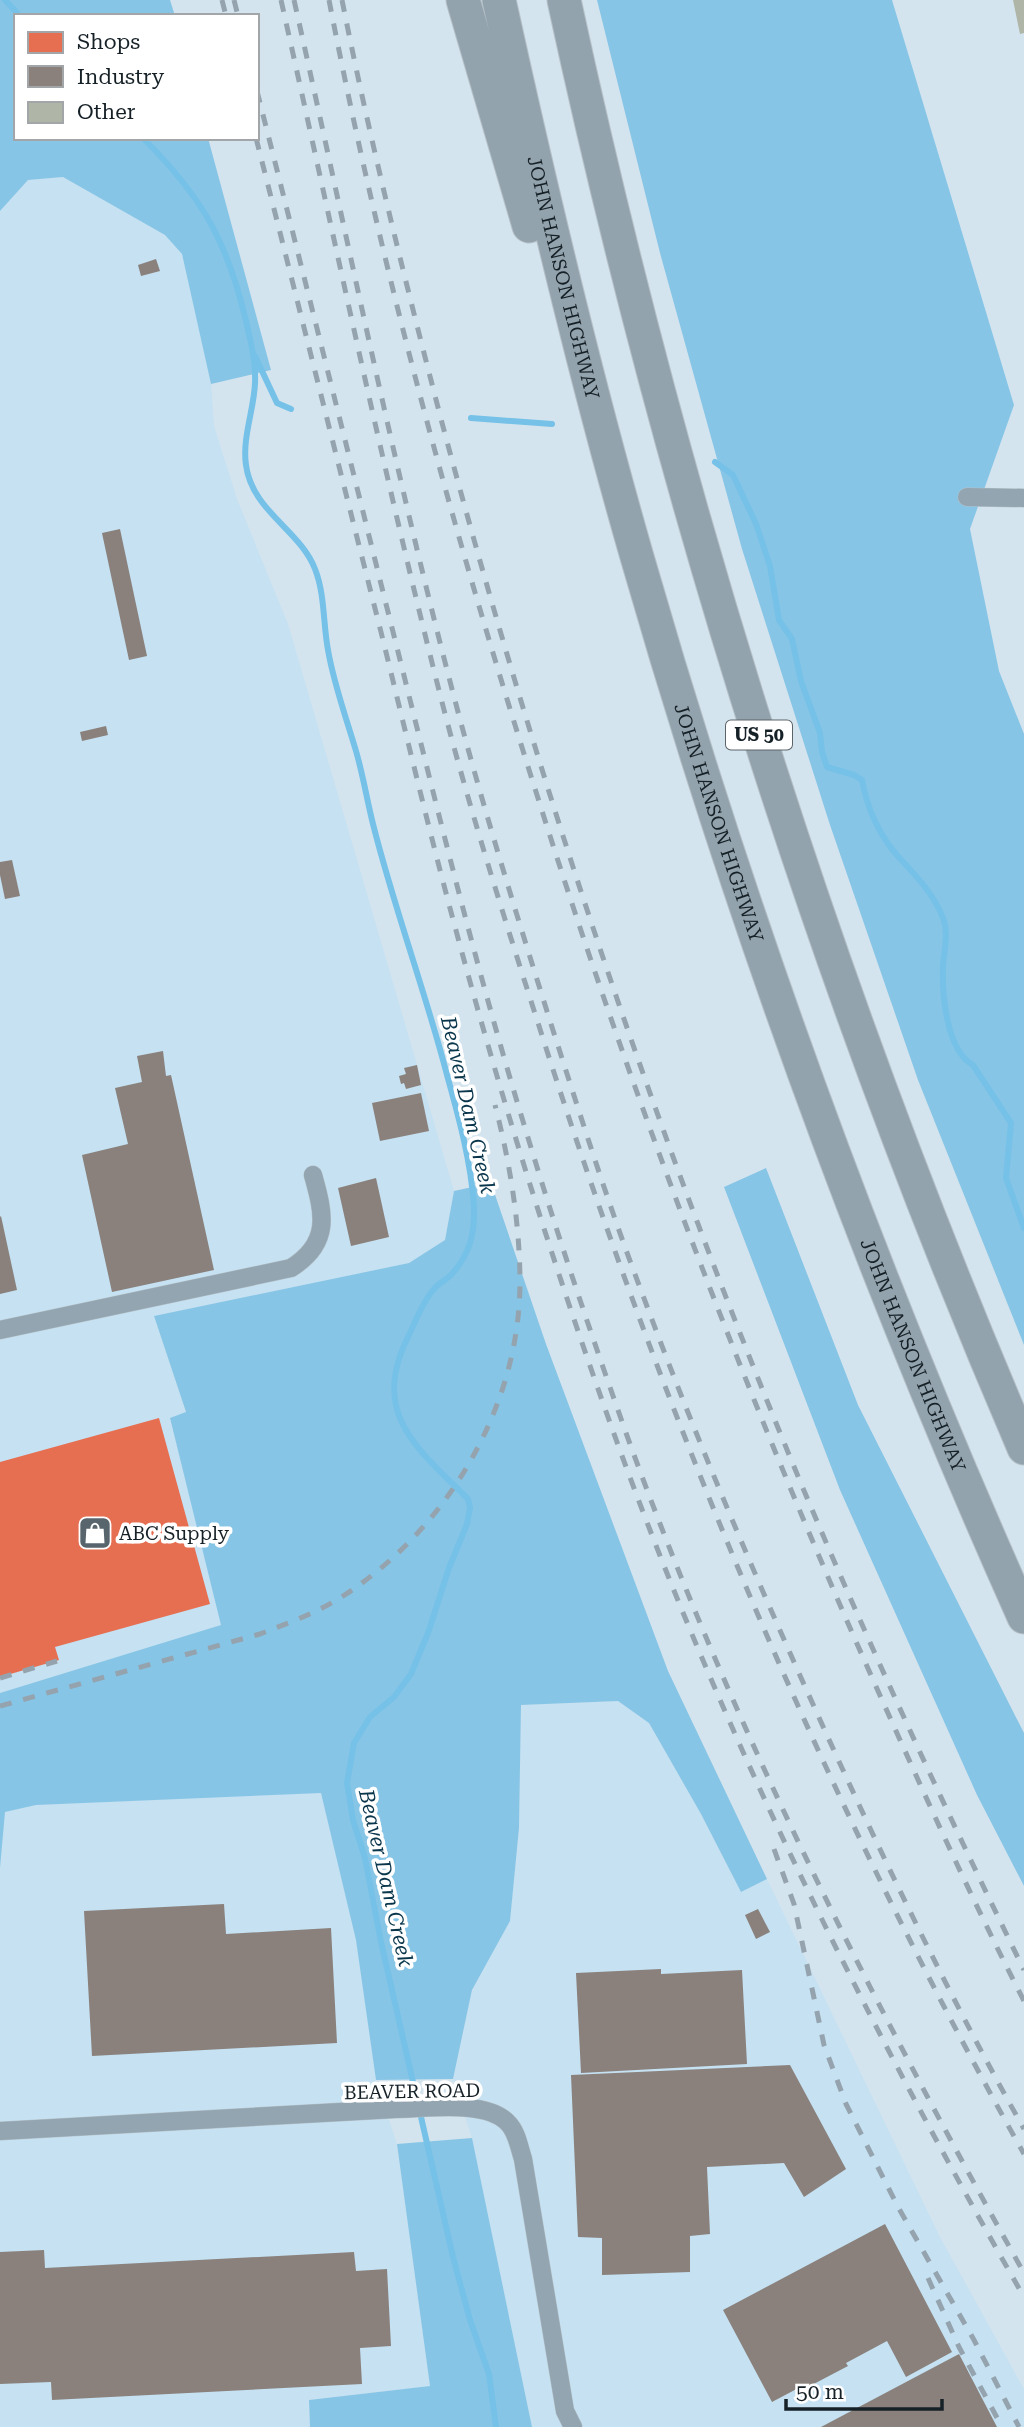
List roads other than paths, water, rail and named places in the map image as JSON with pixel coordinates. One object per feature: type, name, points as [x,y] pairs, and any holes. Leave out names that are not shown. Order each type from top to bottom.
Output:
[{"type":"highway","points":[[463,0],[600,487],[657,625]]},
{"type":"highway","name":"JOHN HANSON HIGHWAY","points":[[499,0],[577,336],[657,625],[751,922],[822,1122],[926,1390],[1024,1617]]},
{"type":"highway","name":"US 50","points":[[564,0],[637,310],[688,498],[757,728],[848,998],[966,1309],[1024,1448]]},
{"type":"street","points":[[967,496],[1024,498]]},
{"type":"street","points":[[0,1330],[291,1268],[313,1251],[321,1230],[321,1204],[313,1175]]},
{"type":"street","name":"BEAVER ROAD","points":[[0,2131],[395,2109],[459,2108],[491,2111],[505,2120],[516,2136],[523,2159],[565,2410],[573,2427]]},
{"type":"waterway","name":"Beaver Dam Creek","points":[[5,0],[18,14]]},
{"type":"waterway","name":"Beaver Dam Creek","points":[[145,140],[180,179],[208,219],[238,289],[255,366],[245,455],[250,481],[257,495],[299,543],[315,569],[334,676],[381,855],[438,1043],[470,1173],[474,1206],[470,1243],[463,1259],[451,1275],[434,1289],[423,1305],[398,1362],[394,1386],[396,1407],[404,1427],[431,1462],[468,1499],[470,1508],[467,1524],[411,1674],[394,1697],[370,1717],[354,1743],[347,1783],[353,1820],[365,1858],[381,1942],[453,2257],[470,2320],[489,2374],[496,2427]]},
{"type":"waterway","points":[[255,356],[277,403],[291,409]]},
{"type":"waterway","points":[[471,418],[552,424]]},
{"type":"waterway","points":[[715,462],[733,475],[756,524],[770,566],[779,620],[792,639],[801,681],[820,733],[827,767],[862,780],[870,809],[883,836],[928,891],[943,918],[946,936],[943,991],[951,1034],[964,1058],[973,1065],[1011,1123],[1006,1178],[1024,1228]]},
{"type":"railway","points":[[222,0],[226,14]]},
{"type":"railway","points":[[234,0],[238,14]]},
{"type":"railway","points":[[281,0],[379,442],[443,706],[501,907],[587,1172],[694,1460],[815,1743],[881,1882],[1024,2154]]},
{"type":"railway","points":[[294,0],[392,443],[457,708],[514,906],[606,1193],[681,1394],[785,1642],[911,1913],[1024,2129]]},
{"type":"railway","points":[[329,0],[349,101],[421,400],[506,697],[573,908],[651,1132],[780,1464],[910,1762],[1024,2001]]},
{"type":"railway","points":[[342,0],[388,210],[479,556],[560,827],[651,1096],[751,1362],[805,1493],[911,1733],[1024,1970]]},
{"type":"railway","points":[[259,99],[435,800],[506,1065],[549,1206],[625,1430],[710,1647],[807,1860],[912,2068],[1024,2273]]},
{"type":"railway","points":[[257,140],[435,851],[472,987],[528,1179],[613,1431],[700,1654],[799,1873],[908,2087],[1024,2297]]},
{"type":"railway","points":[[0,1706],[260,1634],[313,1613],[343,1596],[380,1569],[414,1537],[444,1501],[470,1462],[491,1420],[506,1376],[516,1331],[520,1284],[516,1216],[510,1171],[495,1105]]},
{"type":"railway","points":[[0,1678],[57,1661]]},
{"type":"railway","points":[[774,1849],[794,1904],[824,2045],[846,2104],[898,2207],[974,2340],[1019,2427]]},
{"type":"railway","points":[[928,2278],[959,2347],[1002,2427]]},
{"type":"place","name":"ABC Supply","points":[[95,1533]]}]
